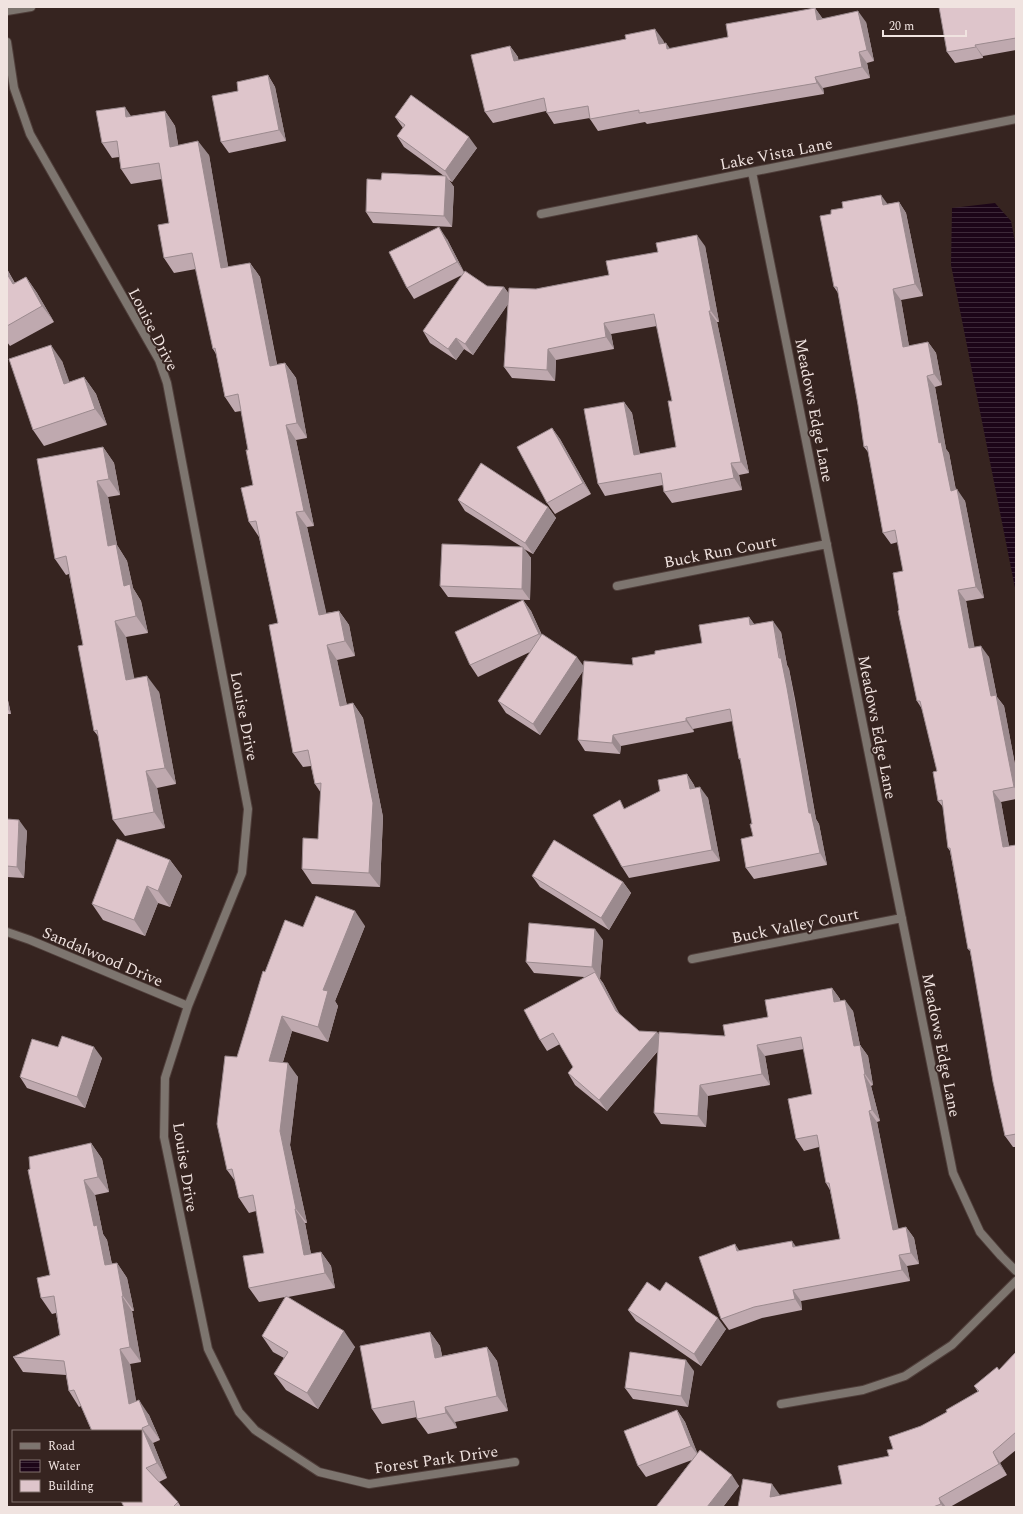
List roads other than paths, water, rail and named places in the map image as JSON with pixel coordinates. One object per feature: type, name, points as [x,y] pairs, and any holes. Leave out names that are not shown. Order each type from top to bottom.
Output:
[{"type":"street","points":[[7,11],[31,7]]},
{"type":"street","name":"Louise Drive","points":[[7,42],[14,88],[30,134],[159,360],[166,383],[243,777],[248,809],[242,873],[188,1006],[165,1078],[164,1137],[208,1349],[239,1412]]},
{"type":"street","name":"Lake Vista Lane","points":[[541,214],[1016,119]]},
{"type":"street","name":"Meadows Edge Lane","points":[[752,172],[953,1174],[980,1232],[1016,1271]]},
{"type":"street","name":"Buck Run Court","points":[[617,586],[827,544]]},
{"type":"street","name":"Buck Valley Court","points":[[692,959],[902,918]]},
{"type":"street","name":"Sandalwood Drive","points":[[7,932],[30,940],[188,1006]]},
{"type":"street","points":[[781,1404],[863,1390],[905,1376],[952,1345],[1016,1281]]},
{"type":"street","name":"Forest Park Drive","points":[[239,1412],[255,1430],[319,1472],[369,1484],[515,1462]]},
{"type":"water","points":[[995,203],[1011,221],[1016,247],[1016,593],[951,265],[952,208]]}]
